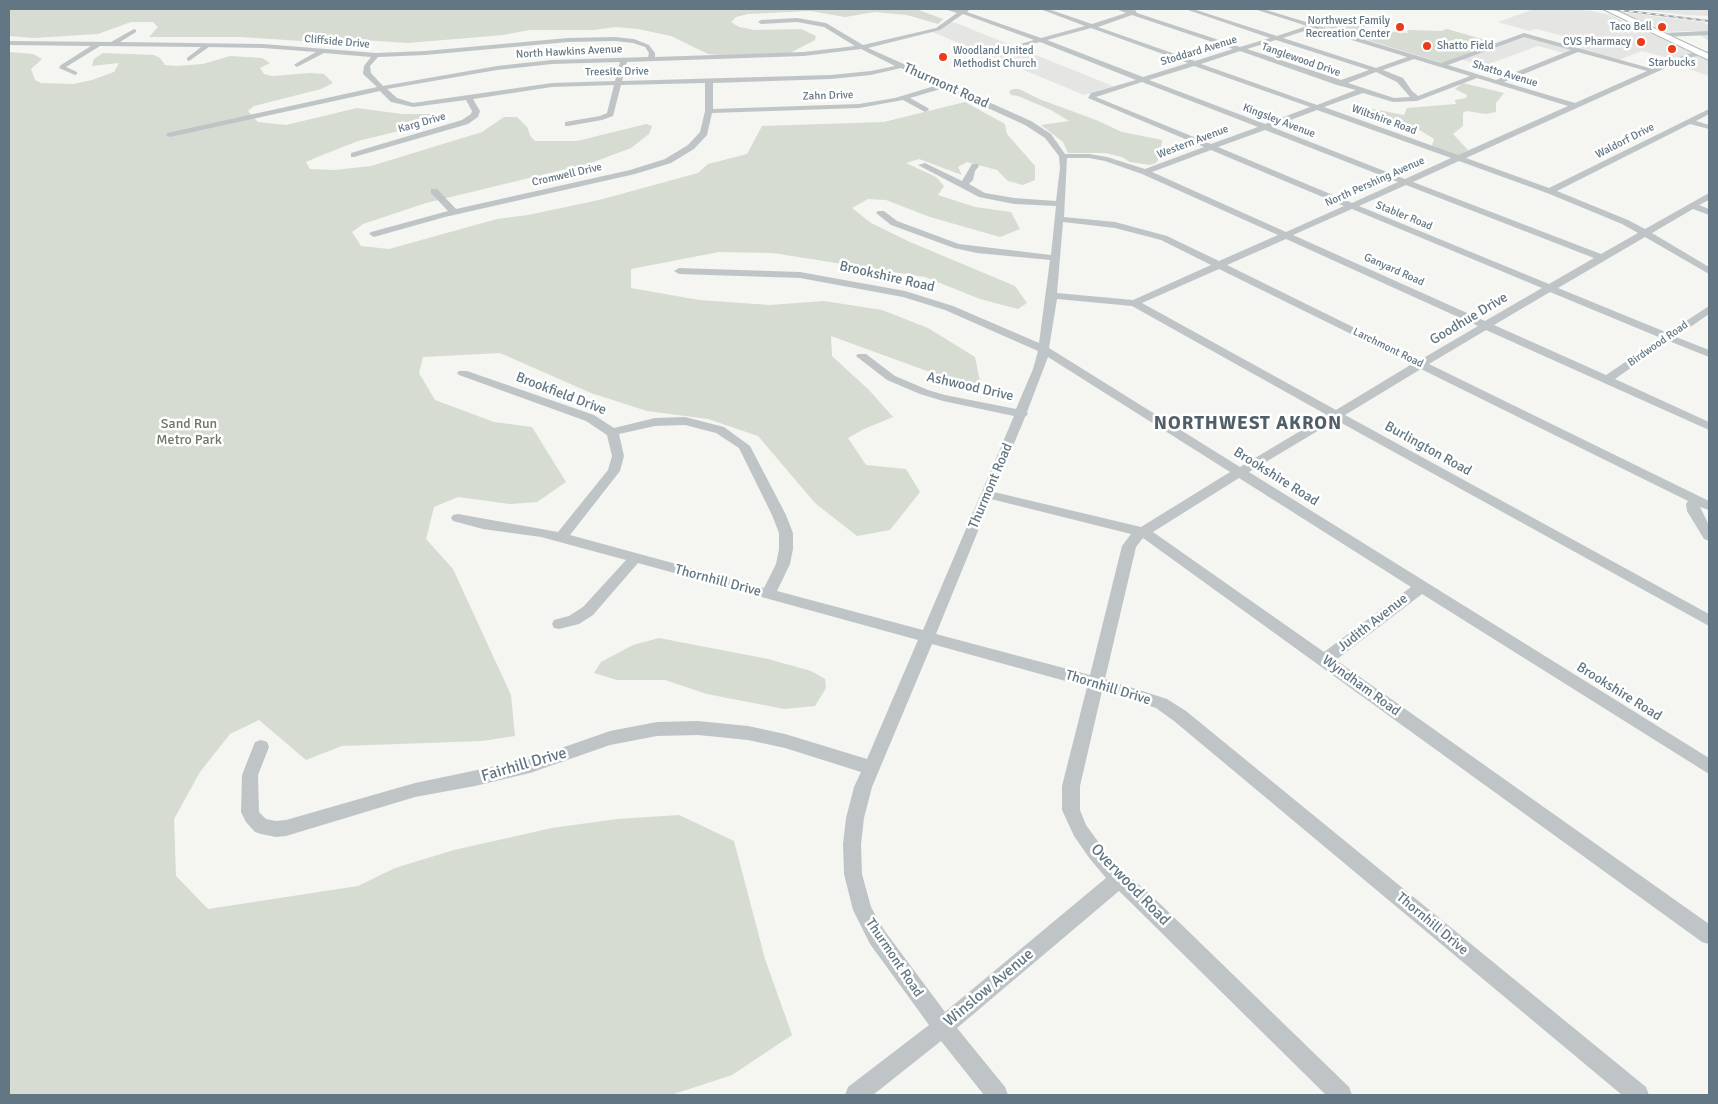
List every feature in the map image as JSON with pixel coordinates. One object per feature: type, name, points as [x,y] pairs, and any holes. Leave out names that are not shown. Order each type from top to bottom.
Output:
[{"type":"main road","points":[[1607,9],[1706,54]]},
{"type":"street","name":"Kingsley Avenue","points":[[946,9],[965,10],[1602,258]]},
{"type":"street","name":"Wiltshire Road","points":[[1043,9],[1550,191],[1646,233],[1709,271]]},
{"type":"street","name":"Tanglewood Drive","points":[[1119,9],[1361,91],[1394,100],[1417,99],[1477,76]]},
{"type":"street","points":[[1018,46],[1133,14],[1143,9]]},
{"type":"street","points":[[1188,9],[1396,77],[1409,93],[1417,99]]},
{"type":"street","name":"Shatto Avenue","points":[[1257,9],[1575,106]]},
{"type":"street","name":"North Hawkins Avenue","points":[[170,135],[381,88],[497,68],[552,62],[804,54],[862,48],[938,29],[965,10]]},
{"type":"street","name":"Thurmont Road","points":[[760,22],[793,20],[822,23],[862,48],[1035,127],[1052,140],[1063,156],[1064,168],[1052,296],[1044,350],[1039,369],[1022,414],[863,787],[855,818],[852,844],[854,874],[862,910],[877,937],[943,1027],[997,1095]]},
{"type":"street","name":"Stoddard Avenue","points":[[1091,96],[1314,26]]},
{"type":"street","points":[[113,44],[134,31]]},
{"type":"street","points":[[1663,35],[1709,33]]},
{"type":"street","points":[[1441,65],[1520,36],[1654,71]]},
{"type":"street","name":"Cliffside Drive","points":[[9,43],[263,46],[376,55],[425,53],[532,42],[599,38],[642,44],[652,53],[651,59]]},
{"type":"street","points":[[75,73],[62,68],[62,66],[98,44]]},
{"type":"street","points":[[189,59],[208,45]]},
{"type":"street","points":[[1497,82],[1578,50]]},
{"type":"street","points":[[297,65],[323,51]]},
{"type":"street","name":"North Pershing Avenue","points":[[1052,296],[1134,303],[1689,55],[1706,54]]},
{"type":"street","name":"Treesite Drive","points":[[376,55],[366,70],[367,74],[394,100],[412,105],[527,87],[844,76],[871,73],[902,66]]},
{"type":"street","points":[[1340,83],[1413,56]]},
{"type":"street","points":[[568,124],[602,118],[610,114],[624,60]]},
{"type":"street","name":"Cromwell Drive","points":[[374,234],[454,212],[632,172],[668,160],[684,152],[698,141],[706,128],[709,111],[709,81]]},
{"type":"street","name":"Zahn Drive","points":[[709,111],[859,106],[904,98],[946,86]]},
{"type":"street","name":"Western Avenue","points":[[1145,172],[1361,91]]},
{"type":"street","name":"Stabler Road","points":[[1091,96],[1350,206],[1709,354]]},
{"type":"street","name":"Karg Drive","points":[[354,155],[465,122],[475,115],[476,111],[468,97]]},
{"type":"street","points":[[904,98],[925,110]]},
{"type":"street","name":"Waldorf Drive","points":[[1550,191],[1709,111]]},
{"type":"street","points":[[1689,121],[1709,127]]},
{"type":"street","name":"Ganyard Road","points":[[1063,156],[1089,156],[1107,159],[1145,172],[1709,426]]},
{"type":"street","points":[[922,165],[938,171],[982,195],[998,199],[1060,204]]},
{"type":"street","points":[[962,185],[969,180],[970,171],[974,166]]},
{"type":"street","points":[[434,191],[454,212]]},
{"type":"street","name":"Goodhue Drive","points":[[1143,532],[1486,325],[1709,196]]},
{"type":"street","points":[[1692,206],[1709,212]]},
{"type":"street","points":[[881,213],[894,223],[957,246],[1055,258]]},
{"type":"street","name":"Larchmont Road","points":[[1058,219],[1115,225],[1164,238],[1703,503]]},
{"type":"street","name":"Brookshire Road","points":[[679,271],[800,275],[906,294],[949,308],[1044,350],[1709,766]]},
{"type":"street","name":"Burlington Road","points":[[1134,303],[1709,621]]},
{"type":"street","name":"Birdwood Road","points":[[1607,380],[1709,309]]},
{"type":"street","name":"Ashwood Drive","points":[[862,356],[891,378],[924,392],[943,398],[1022,414]]},
{"type":"street","name":"Brookfield Drive","points":[[463,373],[590,418],[612,432],[618,448],[614,471],[561,538]]},
{"type":"street","points":[[612,432],[656,422],[685,421],[720,430],[744,446],[779,515],[786,533],[786,549],[783,564],[768,594]]},
{"type":"street","name":"Wyndham Road","points":[[987,494],[1143,532],[1709,935]]},
{"type":"street","points":[[1703,503],[1693,504],[1694,511],[1709,536]]},
{"type":"street","name":"Thornhill Drive","points":[[458,518],[483,524],[524,528],[1096,683],[1160,704],[1180,716],[1638,1095]]},
{"type":"street","name":"Overwood Road","points":[[1143,532],[1130,546],[1070,786],[1071,810],[1080,830],[1096,853],[1119,879],[1144,901],[1341,1095]]},
{"type":"street","points":[[559,624],[574,620],[588,610],[603,596],[634,559]]},
{"type":"street","name":"Judith Avenue","points":[[1325,660],[1422,586]]},
{"type":"street","name":"Fairhill Drive","points":[[261,747],[250,775],[250,812],[252,817],[261,826],[276,829],[286,828],[415,790],[530,766],[610,738],[657,729],[698,728],[748,733],[784,741],[872,768]]},
{"type":"street","name":"Winslow Avenue","points":[[856,1095],[943,1027],[1119,879]]},
{"type":"shaded area","points":[[1534,9],[1572,9],[1611,15],[1709,61],[1709,76],[1677,65],[1673,59],[1642,51],[1619,60],[1578,49],[1590,43],[1536,29],[1529,31],[1498,22]]},
{"type":"shaded area","points":[[1632,9],[1709,9],[1709,16],[1687,15]]},
{"type":"shaded area","points":[[1621,12],[1702,22],[1709,25],[1709,41],[1693,31],[1664,32]]},
{"type":"shaded area","points":[[951,22],[1113,86],[1084,95],[930,31]]},
{"type":"shaded area","points":[[1524,36],[1572,50],[1564,53],[1538,46],[1483,66],[1460,59]]},
{"type":"green space","points":[[9,9],[916,9],[943,19],[938,24],[907,15],[875,12],[845,17],[810,11],[748,14],[736,17],[731,22],[739,27],[755,30],[801,29],[816,36],[815,40],[790,53],[721,55],[708,54],[671,36],[638,29],[615,27],[594,30],[530,30],[503,35],[408,43],[346,39],[301,41],[240,37],[149,37],[158,27],[153,22],[131,22],[98,34],[34,38],[9,36]]},
{"type":"green space","points":[[1354,16],[1368,29],[1385,29],[1383,31],[1408,33],[1407,31],[1410,30],[1441,31],[1447,29],[1496,43],[1442,63],[1322,26]]},
{"type":"green space","name":"Sand Run Metro Park","points":[[9,52],[33,54],[42,59],[31,69],[35,80],[41,83],[73,84],[114,72],[119,63],[92,66],[94,59],[103,53],[154,55],[160,58],[165,65],[176,66],[203,64],[230,56],[262,58],[270,63],[260,68],[264,74],[272,76],[310,73],[324,74],[333,83],[321,89],[254,106],[248,111],[258,122],[286,125],[357,108],[402,114],[438,114],[420,126],[358,141],[315,158],[306,162],[310,169],[335,170],[371,166],[482,132],[504,117],[517,117],[527,127],[535,141],[577,141],[646,124],[652,126],[649,134],[631,148],[591,163],[426,203],[363,224],[352,232],[361,246],[389,249],[497,219],[528,215],[599,200],[698,173],[708,164],[747,154],[762,126],[884,122],[965,102],[1005,124],[1007,134],[1035,166],[1035,180],[1023,185],[1008,181],[997,170],[967,162],[958,167],[962,175],[919,159],[906,163],[936,177],[944,186],[938,195],[975,207],[1011,212],[1020,229],[1000,237],[930,217],[886,200],[868,199],[852,208],[871,223],[910,242],[1015,286],[1027,303],[1018,309],[980,299],[925,277],[773,253],[719,252],[631,269],[631,288],[699,300],[770,305],[824,301],[882,310],[928,328],[975,357],[980,381],[971,387],[831,336],[832,356],[869,390],[893,417],[848,438],[866,465],[906,469],[920,492],[890,530],[857,536],[815,503],[758,436],[708,419],[647,411],[591,393],[500,353],[423,357],[419,373],[435,400],[494,422],[532,427],[566,482],[537,502],[510,504],[458,497],[434,507],[426,539],[453,569],[511,695],[515,736],[482,741],[342,746],[306,760],[259,720],[230,734],[200,772],[174,819],[176,876],[208,909],[358,886],[395,868],[454,850],[552,828],[617,819],[679,815],[734,841],[765,959],[792,1035],[732,1075],[671,1095],[9,1095]]},
{"type":"green space","points":[[1463,83],[1504,93],[1496,103],[1496,112],[1486,114],[1466,111],[1463,113],[1463,126],[1453,134],[1468,150],[1459,156],[1433,148],[1434,139],[1415,127],[1352,111],[1356,107],[1363,107],[1404,115],[1407,108],[1456,104],[1455,100],[1466,98],[1467,95],[1455,89]]},
{"type":"green space","points":[[1019,89],[1039,99],[1096,120],[1122,132],[1162,140],[1160,157],[1156,163],[1150,165],[1130,162],[1122,157],[1105,153],[1068,153],[1063,142],[1041,125],[1069,121],[1051,110],[1018,96],[1011,95],[1009,91]]},
{"type":"green space","points":[[659,638],[768,659],[811,671],[825,679],[826,688],[815,706],[784,709],[707,694],[665,680],[617,680],[594,673],[601,662],[633,645]]},
{"type":"railway","points":[[1611,9],[1709,21]]},
{"type":"place","name":"Northwest Family Recreation Center","points":[[1400,27]]},
{"type":"place","name":"Taco Bell","points":[[1662,27]]},
{"type":"place","name":"CVS Pharmacy","points":[[1641,42]]},
{"type":"place","name":"Shatto Field","points":[[1427,46]]},
{"type":"place","name":"Starbucks","points":[[1672,49]]},
{"type":"place","name":"Woodland United Methodist Church","points":[[943,57]]},
{"type":"district","name":"NORTHWEST AKRON","points":[[1248,424]]}]
